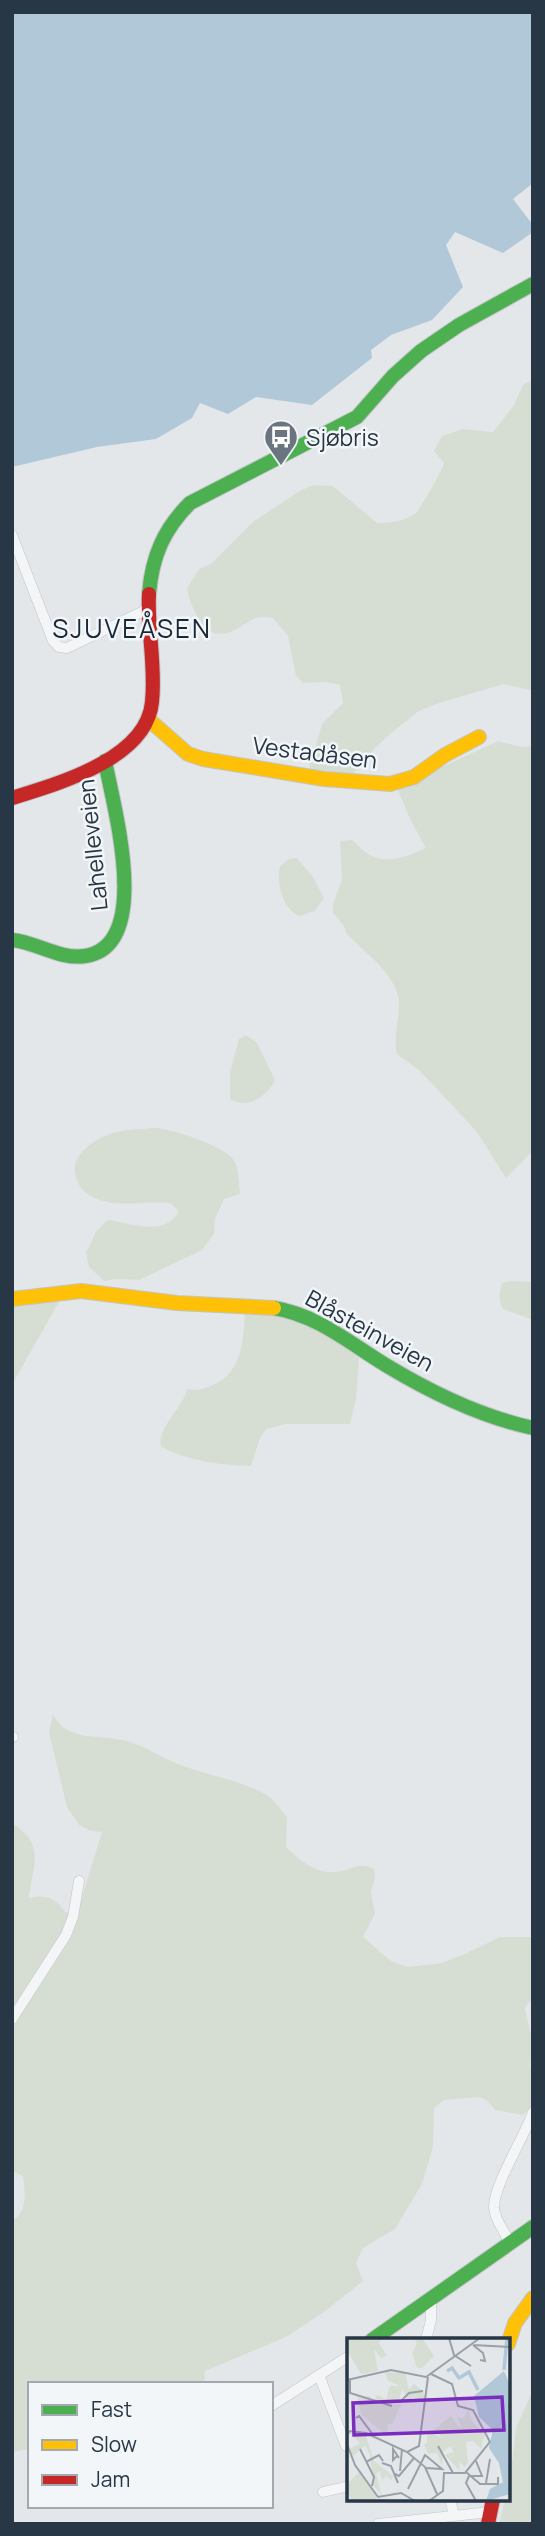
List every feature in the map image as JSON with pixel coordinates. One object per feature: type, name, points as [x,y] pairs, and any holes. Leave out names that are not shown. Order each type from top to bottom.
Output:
[{"type":"street","points":[[148,719],[153,707],[153,692],[148,610],[156,550],[166,528],[180,511],[190,503],[357,417],[393,376],[421,351],[459,325],[533,284]]},
{"type":"street","points":[[12,534],[53,641],[59,647],[67,648],[148,610]]},
{"type":"street","name":"Vestadåsen","points":[[148,719],[188,754],[203,759],[324,779],[390,784],[414,776],[479,737]]},
{"type":"street","name":"Lahelleveien","points":[[12,798],[38,790],[105,761],[131,742],[148,719]]},
{"type":"street","name":"Lahelleveien","points":[[12,940],[22,940],[54,951],[89,955],[109,943],[117,933],[123,919],[123,877],[105,761]]},
{"type":"street","name":"Blåsteinveien","points":[[12,1299],[82,1291],[176,1303],[253,1304],[281,1308],[323,1325],[380,1362],[430,1389],[495,1418],[533,1428]]},
{"type":"street","points":[[12,2019],[66,1935],[73,1917],[79,1881]]},
{"type":"street","points":[[509,2243],[496,2217],[495,2201],[533,2112]]},
{"type":"street","points":[[375,2338],[533,2227]]},
{"type":"street","points":[[510,2338],[515,2323],[533,2298]]},
{"type":"street","points":[[427,2338],[432,2320],[431,2301]]},
{"type":"street","points":[[273,2405],[347,2357]]},
{"type":"street","points":[[319,2375],[346,2446]]},
{"type":"street","points":[[323,2492],[347,2486]]},
{"type":"street","points":[[450,2501],[454,2515]]},
{"type":"street","points":[[378,2524],[490,2512]]},
{"type":"shaded area","points":[[533,380],[533,691],[504,684],[439,703],[419,711],[390,734],[352,774],[333,776],[311,773],[308,758],[316,745],[322,724],[343,703],[340,685],[326,682],[303,683],[296,676],[288,636],[273,618],[259,617],[227,633],[211,631],[199,620],[187,588],[199,569],[211,564],[254,521],[313,485],[333,486],[377,523],[412,516],[443,467],[444,463],[434,451],[442,436],[463,429],[493,432],[514,405],[523,385]]},
{"type":"shaded area","points":[[498,741],[521,747],[532,746],[533,743],[533,1151],[506,1178],[477,1132],[420,1071],[397,1054],[399,1004],[393,984],[379,965],[346,933],[344,926],[333,913],[333,904],[342,880],[340,841],[352,840],[368,854],[384,859],[398,858],[426,848],[397,788]]},
{"type":"shaded area","points":[[297,858],[313,877],[324,898],[315,911],[299,916],[284,901],[279,879],[280,866],[289,859]]},
{"type":"shaded area","points":[[246,1035],[257,1043],[275,1080],[262,1096],[243,1103],[230,1099],[230,1072],[239,1039]]},
{"type":"shaded area","points":[[155,1128],[198,1139],[230,1156],[237,1169],[240,1194],[224,1199],[215,1219],[214,1234],[202,1250],[139,1280],[104,1281],[89,1267],[86,1253],[96,1232],[106,1221],[156,1226],[172,1220],[178,1213],[170,1203],[119,1203],[99,1200],[80,1186],[75,1173],[77,1159],[102,1137],[122,1131]]},
{"type":"shaded area","points":[[533,1282],[533,1320],[503,1309],[500,1299],[502,1283]]},
{"type":"shaded area","points":[[61,1298],[12,1385],[12,1303]]},
{"type":"shaded area","points":[[248,1309],[294,1320],[330,1335],[359,1358],[356,1399],[350,1424],[286,1424],[266,1429],[260,1438],[251,1466],[204,1461],[161,1447],[166,1425],[181,1404],[187,1389],[197,1390],[223,1379],[236,1363],[245,1312]]},
{"type":"shaded area","points":[[53,1714],[67,1730],[77,1734],[130,1742],[178,1764],[265,1794],[287,1817],[286,1847],[302,1861],[328,1872],[360,1866],[374,1869],[375,1878],[371,1892],[375,1914],[363,1937],[391,1961],[408,1967],[442,1963],[500,1937],[533,1937],[533,2001],[528,2003],[525,2009],[533,2042],[530,2066],[533,2071],[533,2104],[523,2115],[495,2110],[488,2101],[480,2097],[444,2100],[434,2108],[433,2147],[422,2184],[395,2229],[363,2248],[356,2263],[363,2281],[324,2312],[286,2337],[205,2371],[204,2382],[28,2382],[28,2449],[12,2452],[12,2222],[21,2212],[25,2195],[23,2176],[12,2171],[12,1823],[30,1839],[33,1847],[35,1856],[29,1898],[50,1898],[65,1912],[77,1913],[102,1832],[91,1831],[79,1825],[67,1807],[49,1733]]},
{"type":"shaded area","points":[[533,2389],[533,2524],[499,2524],[505,2501],[510,2501],[516,2428]]},
{"type":"water","points":[[12,12],[533,12],[533,183],[513,199],[533,225],[533,232],[503,253],[455,232],[446,245],[463,287],[432,320],[391,335],[371,350],[372,358],[312,405],[256,397],[228,414],[200,403],[192,418],[156,439],[97,447],[12,467]]},
{"type":"traffic: fast","points":[[149,594],[156,555],[166,533],[190,503],[357,417],[393,376],[421,351],[459,325],[533,284]]},
{"type":"traffic: fast","points":[[12,940],[66,955],[85,956],[106,947],[118,928],[124,902],[124,871],[105,761]]},
{"type":"traffic: fast","points":[[274,1308],[320,1324],[389,1367],[441,1395],[495,1418],[533,1428]]},
{"type":"traffic: fast","points":[[375,2338],[533,2227]]},
{"type":"traffic: slow","points":[[148,719],[188,754],[203,759],[324,779],[390,784],[414,777],[445,755],[479,737]]},
{"type":"traffic: slow","points":[[12,1299],[81,1291],[177,1303],[274,1308]]},
{"type":"traffic: slow","points":[[510,2338],[515,2323],[533,2298]]},
{"type":"traffic: jam","points":[[12,798],[75,777],[97,766],[134,739],[146,722],[153,688],[149,594]]},
{"type":"traffic: jam","points":[[488,2524],[493,2501]]},
{"type":"place","name":"Sjøbris","points":[[281,467]]},
{"type":"district","name":"SJUVEÅSEN","points":[[132,628]]}]
